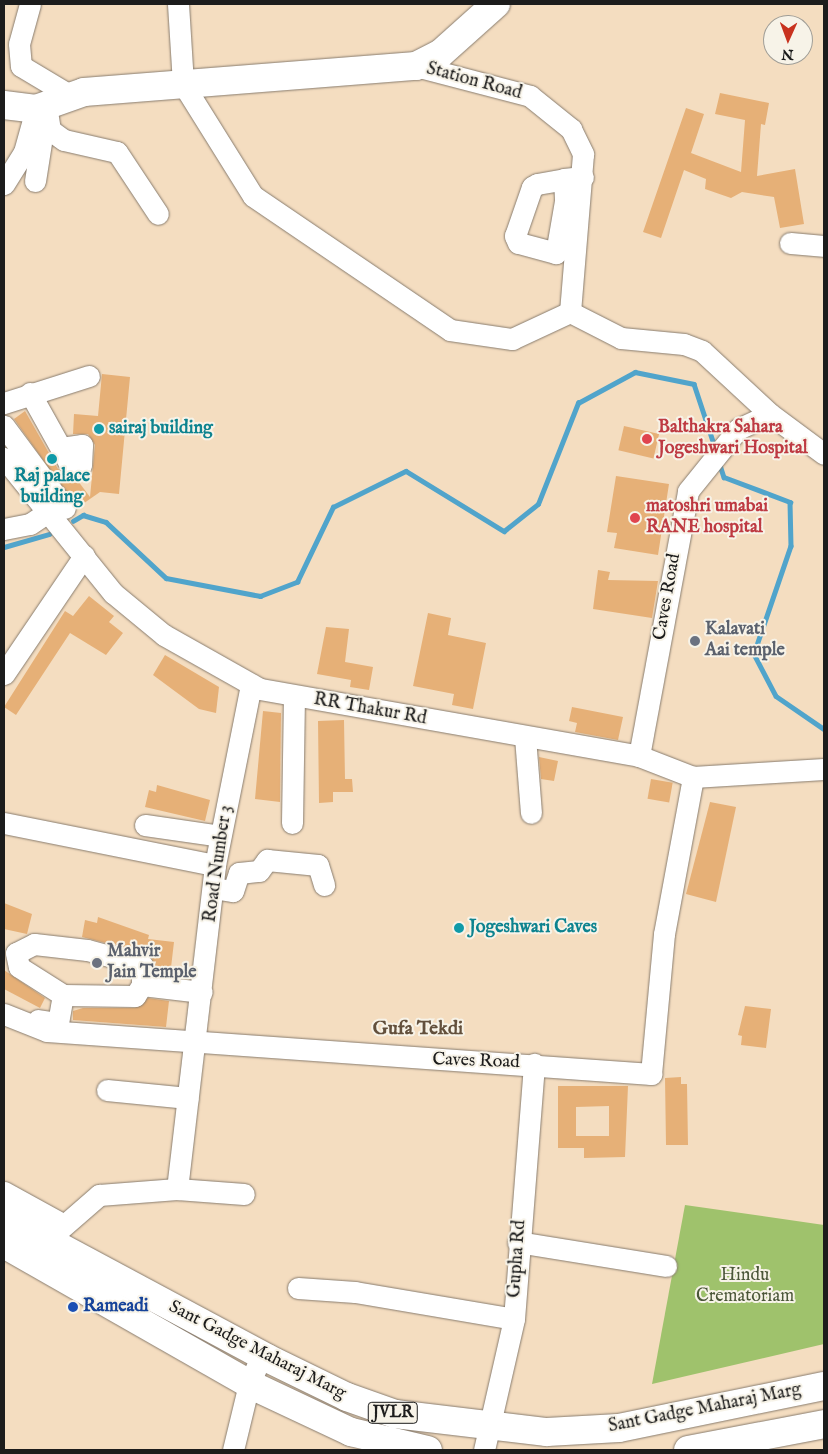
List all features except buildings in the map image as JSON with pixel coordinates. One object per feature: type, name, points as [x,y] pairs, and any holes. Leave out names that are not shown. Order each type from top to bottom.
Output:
[{"type":"main road","points":[[416,66],[440,54],[496,4]]},
{"type":"main road","name":"Station Road","points":[[4,106],[48,104],[183,84],[416,66]]},
{"type":"main road","name":"Sant Gadge Maharaj Marg","points":[[4,1217],[54,1233],[262,1355],[347,1397],[395,1414],[486,1438],[619,1428],[824,1386]]},
{"type":"main road","name":"JVLR","points":[[4,1244],[249,1384],[351,1432],[428,1450]]},
{"type":"main road","points":[[688,1450],[824,1424]]},
{"type":"street","points":[[30,4],[19,44],[21,66],[48,104],[50,130],[64,140]]},
{"type":"street","points":[[178,4],[183,84],[253,196],[450,330],[512,339],[570,312],[620,338],[684,344],[702,351],[770,414],[824,454]]},
{"type":"street","name":"Station Road","points":[[416,66],[530,96],[551,110],[577,139],[583,154],[573,178],[565,254],[570,312]]},
{"type":"street","points":[[35,181],[40,140],[48,104]]},
{"type":"street","points":[[4,184],[24,152],[48,104]]},
{"type":"street","points":[[40,140],[64,140],[117,152],[158,214]]},
{"type":"street","points":[[565,254],[520,245],[515,236],[532,187],[573,178]]},
{"type":"street","points":[[790,242],[824,246]]},
{"type":"street","points":[[4,403],[30,393],[89,376]]},
{"type":"street","points":[[732,436],[742,388]]},
{"type":"street","points":[[30,393],[61,448]]},
{"type":"street","name":"Caves Road","points":[[639,756],[688,491],[732,436],[770,414]]},
{"type":"street","points":[[4,426],[29,475]]},
{"type":"street","name":"RR Thakur Rd","points":[[4,458],[29,475],[57,510],[84,556],[113,593],[164,635],[251,685],[294,697],[639,756],[693,777],[824,769]]},
{"type":"street","points":[[4,529],[30,524],[57,510]]},
{"type":"street","points":[[4,674],[84,556]]},
{"type":"street","name":"Road Number 3","points":[[177,1189],[202,992],[215,865],[251,685]]},
{"type":"street","points":[[292,824],[294,697]]},
{"type":"street","points":[[525,737],[531,813]]},
{"type":"street","name":"Caves Road","points":[[4,1014],[47,1031],[195,1045],[534,1064],[651,1074],[664,934],[693,777]]},
{"type":"street","points":[[4,823],[215,865]]},
{"type":"street","points":[[145,825],[220,836]]},
{"type":"street","points":[[213,888],[233,891],[239,873],[259,872],[267,860],[318,865],[324,885]]},
{"type":"street","points":[[34,944],[76,948],[137,963],[143,968],[142,985],[135,996],[63,995],[19,967],[15,960],[19,950],[34,944]]},
{"type":"street","points":[[142,985],[202,992]]},
{"type":"street","points":[[4,1004],[56,1025],[63,995]]},
{"type":"street","name":"Gupha Rd","points":[[486,1438],[514,1319],[518,1242],[534,1064]]},
{"type":"street","points":[[107,1090],[188,1098]]},
{"type":"street","points":[[4,1192],[54,1233],[99,1195],[177,1189],[244,1194]]},
{"type":"street","points":[[518,1242],[666,1266]]},
{"type":"street","points":[[298,1288],[355,1292],[514,1319]]},
{"type":"street","points":[[233,1450],[249,1384],[262,1355]]},
{"type":"green space","name":"Hindu Crematoriam","points":[[685,1205],[824,1225],[824,1344],[652,1384]]},
{"type":"waterway","points":[[73,521],[83,515],[106,522],[166,578],[260,596],[297,582],[333,507],[406,471],[504,531],[538,504],[578,403],[635,372],[694,384],[715,447]]},
{"type":"waterway","points":[[719,462],[724,477],[790,502],[791,546],[754,654],[776,696],[824,729]]},
{"type":"waterway","points":[[4,547],[49,534]]},
{"type":"place","name":"sairaj building","points":[[99,429]]},
{"type":"place","name":"Balthakra Sahara Jogeshwari Hospital","points":[[647,439]]},
{"type":"place","name":"Raj palace building","points":[[52,459]]},
{"type":"place","name":"matoshri umabai RANE hospital","points":[[635,518]]},
{"type":"place","name":"Kalavati Aai temple","points":[[695,641]]},
{"type":"place","name":"Jogeshwari Caves","points":[[459,928]]},
{"type":"place","name":"Mahvir Jain Temple","points":[[97,963]]},
{"type":"place","name":"Rameadi","points":[[73,1307]]},
{"type":"district","name":"Gufa Tekdi","points":[[418,1030]]}]
